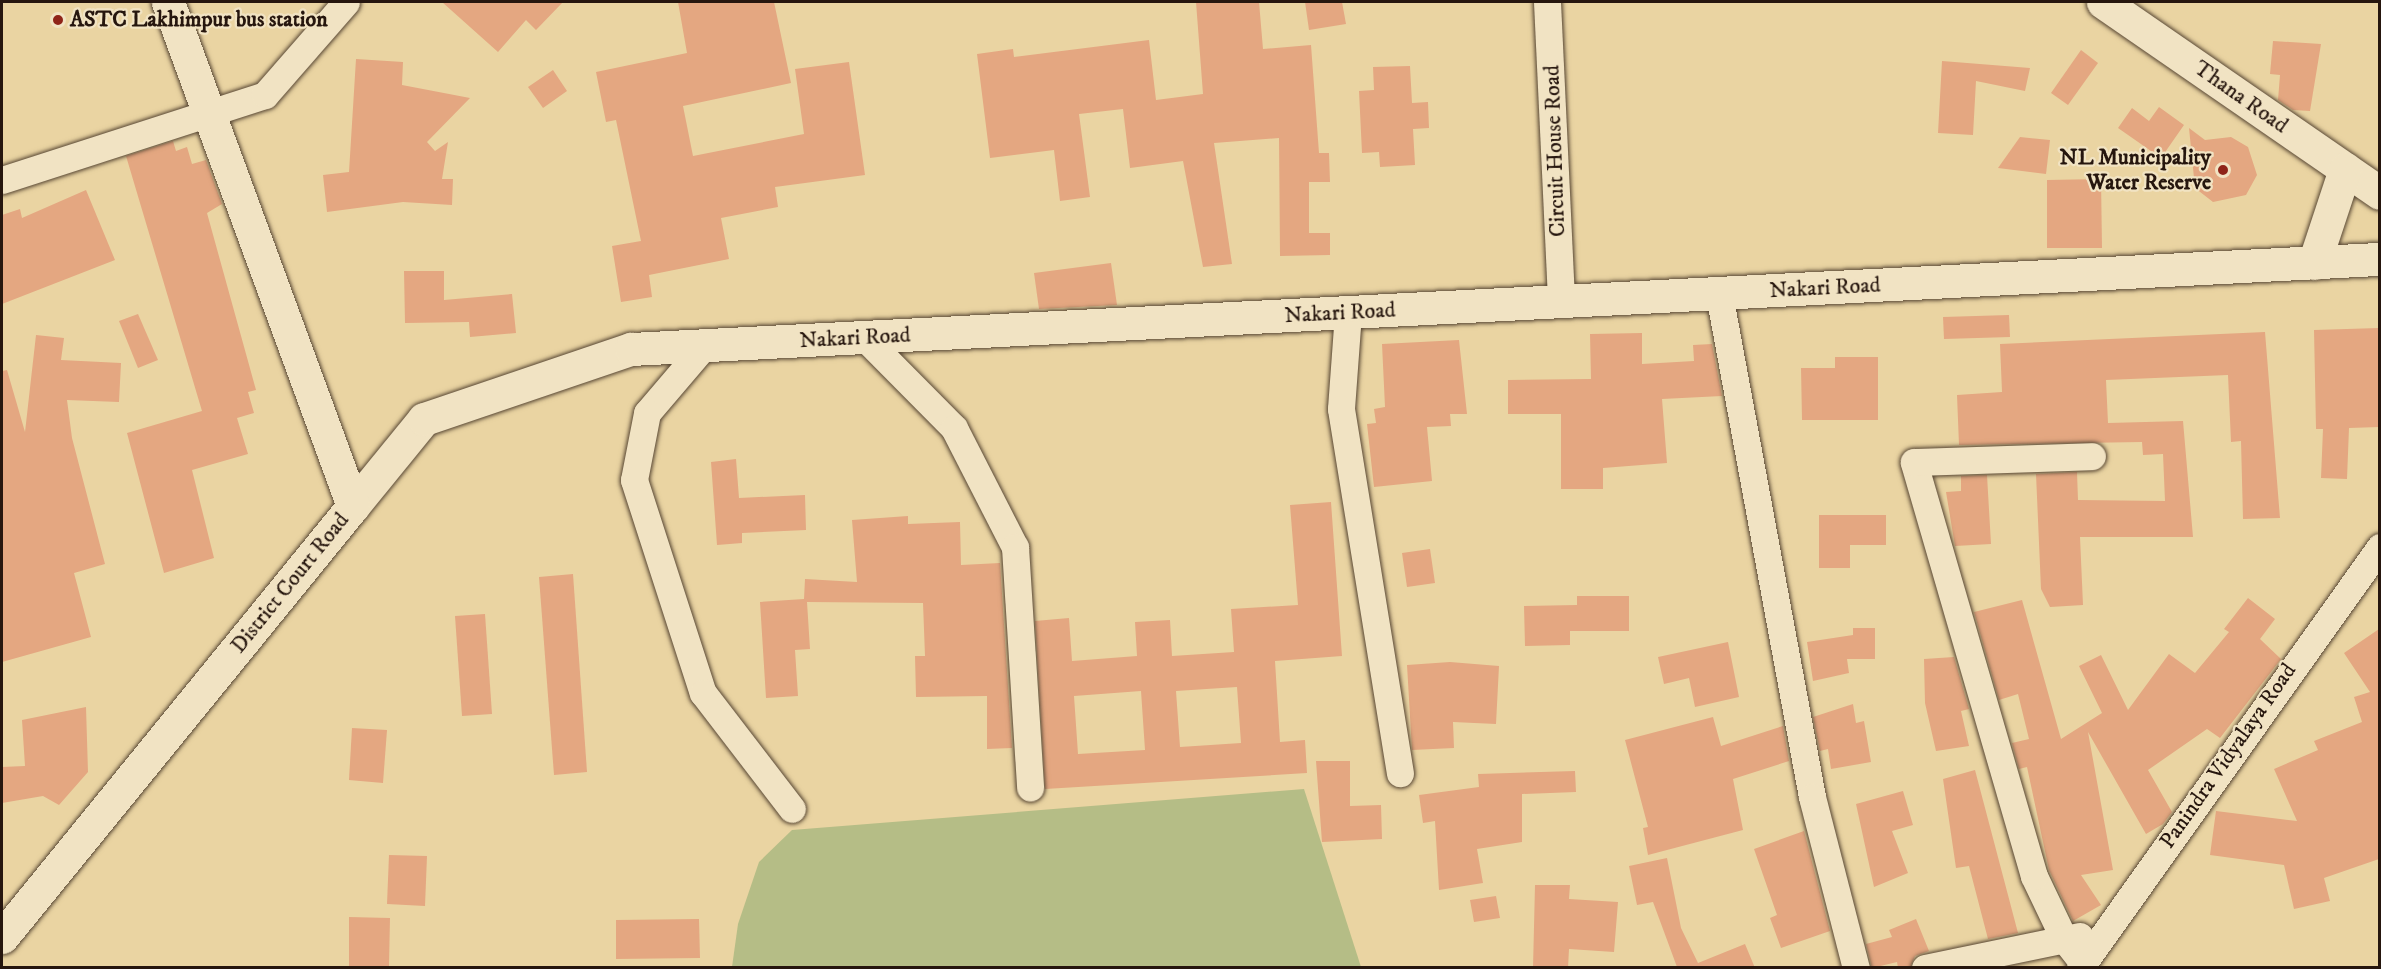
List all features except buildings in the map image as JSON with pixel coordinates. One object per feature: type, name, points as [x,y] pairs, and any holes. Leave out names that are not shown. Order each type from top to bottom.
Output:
[{"type":"street","name":"District Court Road","points":[[2,937],[353,506],[212,112],[168,2]]},
{"type":"street","points":[[2,180],[266,94],[346,2]]},
{"type":"street","name":"Circuit House Road","points":[[1547,2],[1561,302]]},
{"type":"street","name":"Thana Road","points":[[2103,2],[2379,193]]},
{"type":"street","points":[[2314,263],[2345,169]]},
{"type":"street","name":"Nakari Road","points":[[353,506],[424,419],[631,350],[2379,260]]},
{"type":"street","points":[[1719,294],[1812,797],[1856,968]]},
{"type":"street","points":[[1348,313],[1341,409],[1400,773]]},
{"type":"street","points":[[864,338],[954,428],[1015,547],[1030,788]]},
{"type":"street","points":[[705,345],[647,413],[634,480],[703,693],[792,810]]},
{"type":"street","points":[[2081,965],[2064,939],[2034,876],[1998,764],[1914,462],[2092,456]]},
{"type":"street","name":"Panindra Vidyalaya Road","points":[[2081,965],[2379,546]]},
{"type":"street","points":[[1925,968],[2105,930]]},
{"type":"green space","points":[[1304,789],[1361,967],[732,967],[738,924],[759,862],[792,830]]},
{"type":"place","name":"ASTC Lakhimpur bus station","points":[[58,20]]},
{"type":"place","name":"NL Municipality Water Reserve","points":[[2223,170]]}]
